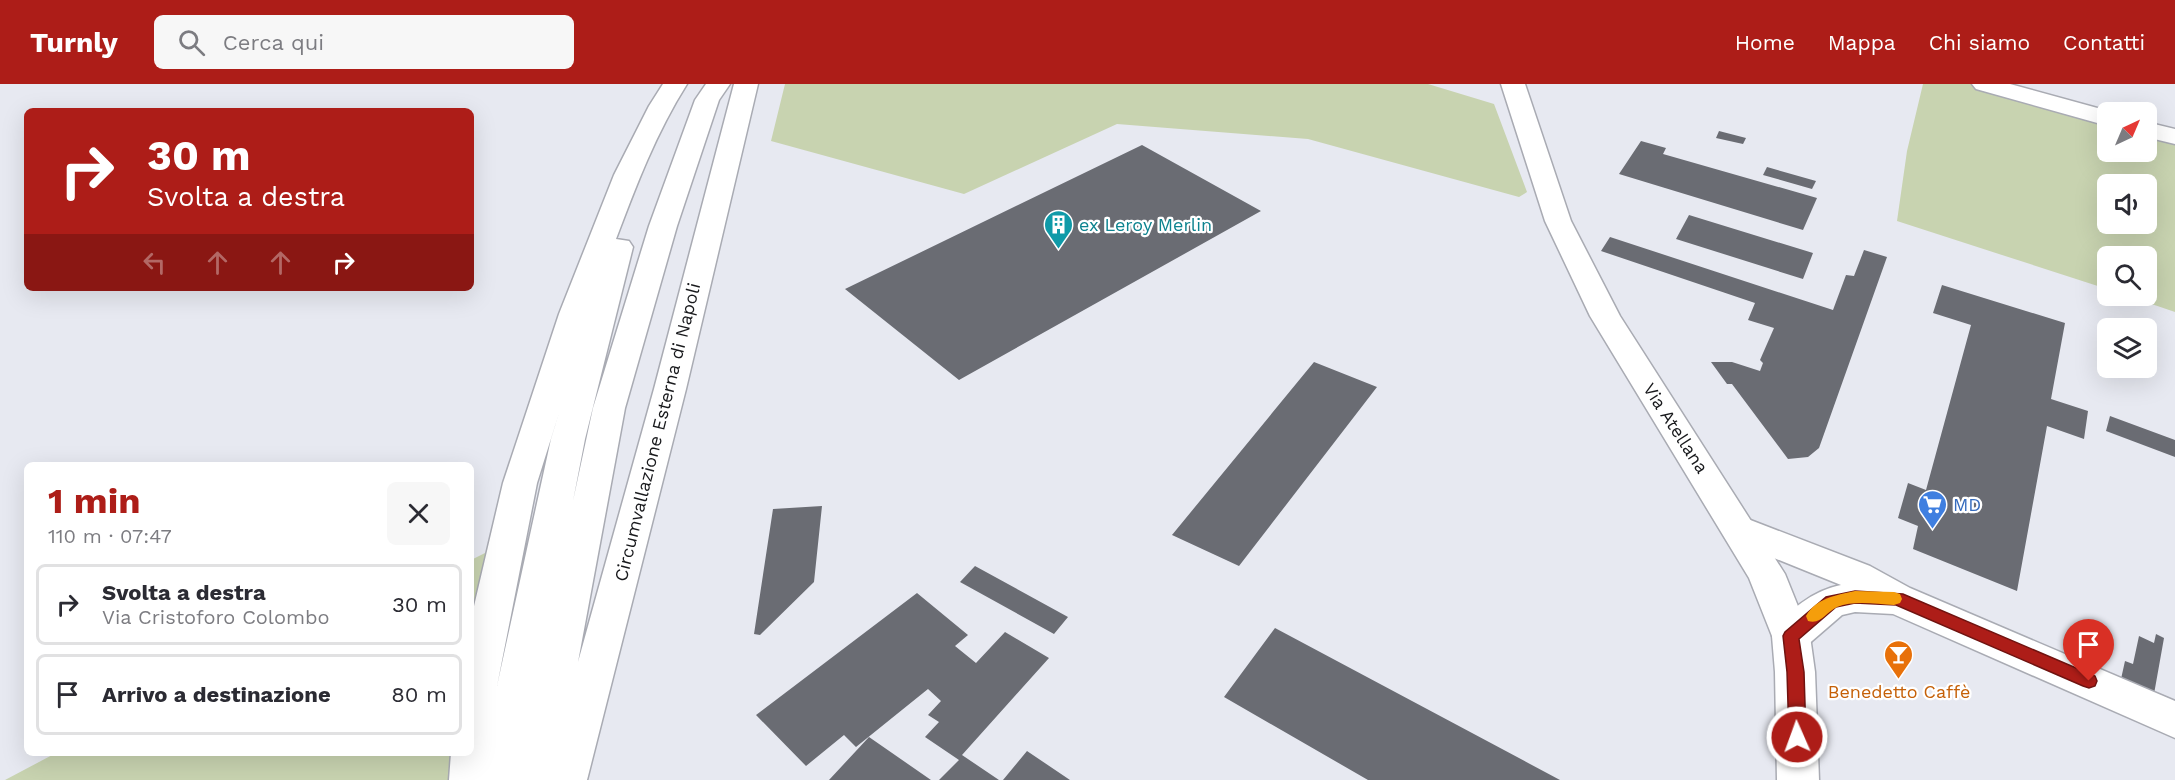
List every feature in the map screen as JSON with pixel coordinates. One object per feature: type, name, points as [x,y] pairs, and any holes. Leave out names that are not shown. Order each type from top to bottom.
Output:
[{"type":"main road","points":[[474,727],[478,674],[520,483],[574,314],[627,175],[661,106],[675,84]]},
{"type":"main road","points":[[498,780],[568,439],[624,228],[680,99],[692,84]]},
{"type":"main road","points":[[534,780],[609,408],[663,226],[707,100],[718,84]]},
{"type":"main road","name":"Circumvallazione Esterna di Napoli","points":[[566,780],[670,388],[746,84]]},
{"type":"main road","name":"Via Atellana","points":[[1513,84],[1558,221],[1581,271],[1605,316],[1766,574],[1791,636],[1795,672],[1798,780]]},
{"type":"main road","points":[[1984,84],[2097,116]]},
{"type":"main road","points":[[2157,132],[2175,137]]},
{"type":"main road","points":[[1740,529],[1857,576],[1897,599],[2175,720]]},
{"type":"main road","points":[[1791,636],[1832,602],[1855,597],[1897,599]]},
{"type":"main road","points":[[470,780],[472,756]]},
{"type":"green space","points":[[785,84],[1428,84],[1494,104],[1527,192],[1519,197],[1308,139],[1117,124],[964,194],[771,141]]},
{"type":"green space","points":[[1923,84],[1972,84],[2097,121],[2097,162],[2157,162],[2157,137],[2175,142],[2175,312],[2157,306],[2157,246],[2097,246],[2097,286],[1897,221],[1907,151]]},
{"type":"green space","points":[[491,550],[474,623],[474,558]]},
{"type":"green space","points":[[50,756],[456,756],[455,780],[5,780]]},
{"type":"building","points":[[1719,131],[1746,138],[1743,144],[1716,138]]},
{"type":"building","points":[[1641,141],[1666,148],[1663,154],[1817,198],[1803,230],[1619,174]]},
{"type":"building","name":"ex Leroy Merlin","points":[[1142,145],[1261,211],[959,380],[845,289]]},
{"type":"building","points":[[1767,167],[1816,181],[1812,189],[1763,175]]},
{"type":"building","points":[[1689,215],[1813,253],[1803,279],[1676,239]]},
{"type":"building","points":[[1610,237],[1833,310],[1846,275],[1854,276],[1864,250],[1887,257],[1819,448],[1808,457],[1788,459],[1732,384],[1727,384],[1711,362],[1732,362],[1760,371],[1763,363],[1760,360],[1774,328],[1748,320],[1755,303],[1601,251]]},
{"type":"building","points":[[1942,285],[2065,323],[2051,399],[2088,411],[2084,439],[2047,426],[2017,591],[1913,549],[1918,526],[1898,518],[1908,483],[1926,490],[1971,325],[1933,313]]},
{"type":"building","points":[[1314,362],[1377,387],[1239,566],[1172,535]]},
{"type":"building","points":[[2110,416],[2175,440],[2175,457],[2106,431]]},
{"type":"building","points":[[822,506],[814,582],[760,635],[754,634],[773,509]]},
{"type":"building","points":[[975,566],[1068,617],[1054,634],[960,582]]},
{"type":"building","points":[[917,593],[968,635],[955,646],[976,663],[1005,632],[1049,658],[962,755],[999,780],[939,780],[959,760],[925,737],[939,722],[928,715],[941,701],[928,689],[856,747],[844,735],[806,766],[756,715]]},
{"type":"building","points":[[1275,628],[1560,780],[1368,780],[1224,697]]},
{"type":"building","points":[[2156,634],[2164,638],[2154,694],[2121,679],[2125,661],[2133,664],[2139,636],[2154,643]]},
{"type":"building","points":[[869,737],[931,780],[829,780]]},
{"type":"building","points":[[1027,751],[1070,780],[1003,780]]},
{"type":"slow traffic","points":[[1814,616],[1832,602],[1855,597],[1894,599]]},
{"type":"place","name":"ex Leroy Merlin","points":[[1058,250]]},
{"type":"place","name":"MD","points":[[1932,530]]},
{"type":"place","name":"Benedetto Caffè","points":[[1899,680]]},
{"type":"route","points":[[1797,737],[1795,672],[1791,636],[1832,602],[1855,597],[1897,599],[2089,681]]}]
